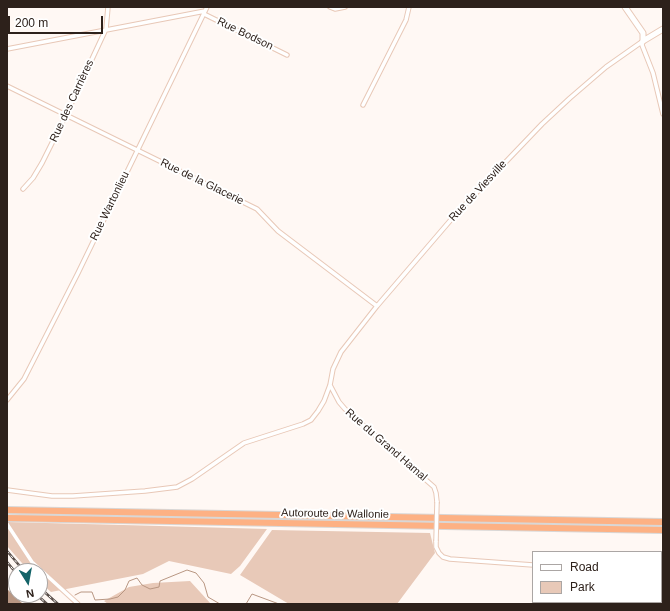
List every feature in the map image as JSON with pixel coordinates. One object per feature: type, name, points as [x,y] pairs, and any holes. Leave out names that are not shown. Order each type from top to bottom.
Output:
[{"type":"highway","name":"Autoroute de Wallonie","points":[[7,510],[663,522]]},
{"type":"highway","name":"Autoroute de Wallonie","points":[[7,518],[663,530]]},
{"type":"street","name":"Rue des Carrières","points":[[23,189],[33,178],[42,163],[66,115],[106,29],[108,7]]},
{"type":"street","name":"Rue Wartonlieu","points":[[7,400],[24,379],[78,273],[207,7]]},
{"type":"street","points":[[330,7],[335,9],[345,7]]},
{"type":"street","points":[[363,106],[406,20],[409,7]]},
{"type":"street","points":[[625,7],[642,33],[642,45],[652,73],[663,114]]},
{"type":"street","points":[[7,49],[106,29],[204,12]]},
{"type":"street","name":"Rue Bodson","points":[[204,12],[287,55]]},
{"type":"street","name":"Rue de Viesville","points":[[7,490],[52,496],[73,496],[145,491],[177,487],[192,479],[244,443],[311,420],[318,411],[330,385],[333,369],[341,352],[377,306],[455,215],[542,124],[570,98],[606,67],[663,29]]},
{"type":"street","name":"Rue de la Glacerie","points":[[7,86],[257,209],[278,231],[377,306]]},
{"type":"street","name":"Rue du Grand Hamal","points":[[330,385],[345,409],[434,487],[436,493],[436,548],[443,557],[450,559],[532,565]]},
{"type":"street","points":[[7,524],[32,562],[78,604]]},
{"type":"green space","points":[[7,522],[267,529],[240,566],[231,574],[169,561],[143,574],[51,592],[48,589],[48,563],[22,563],[7,546]]},
{"type":"green space","points":[[272,530],[430,533],[435,553],[397,604],[289,604],[240,575]]},
{"type":"green space","points":[[190,581],[211,604],[108,604],[104,601],[129,587],[153,583]]},
{"type":"shaded area","points":[[7,589],[8,603],[23,604],[7,604]]},
{"type":"waterway","points":[[75,595],[81,592],[92,592],[95,600],[110,599],[118,597],[125,590],[129,581],[137,578],[142,585],[150,589],[159,587],[160,581],[187,570],[196,573],[204,583],[208,597],[220,604]]},
{"type":"waterway","points":[[246,604],[252,594],[279,604]]},
{"type":"railway","points":[[7,551],[17,563]]},
{"type":"railway","points":[[48,595],[58,604]]}]
